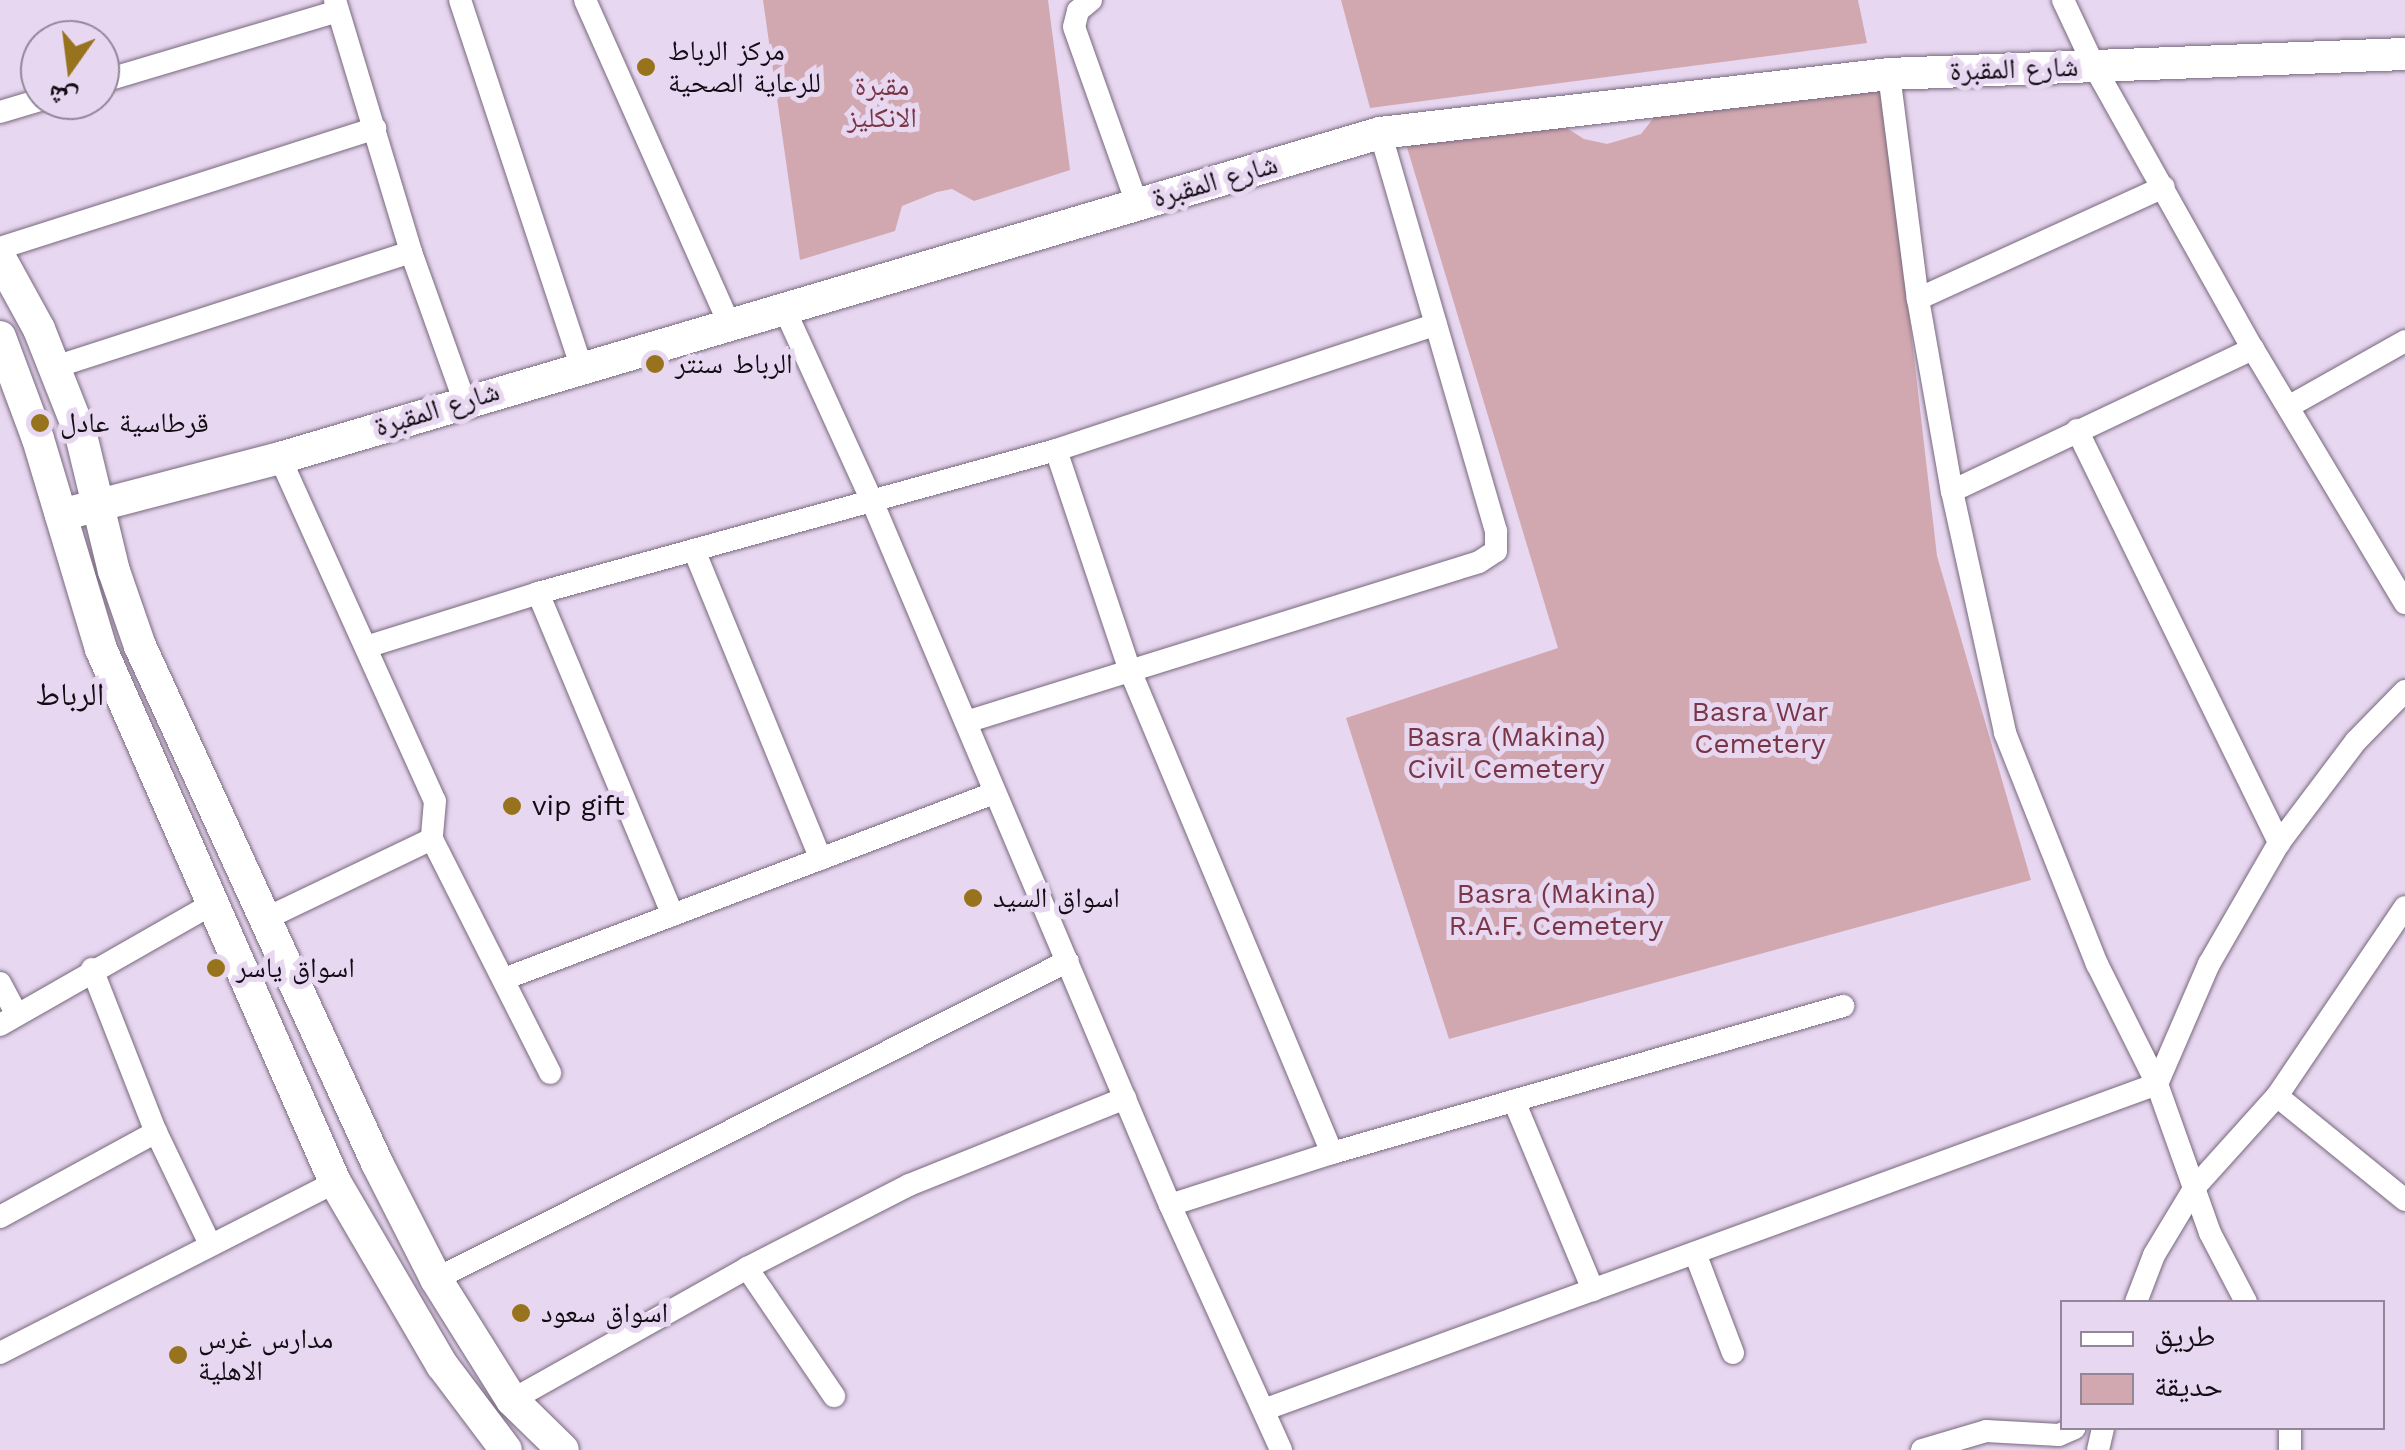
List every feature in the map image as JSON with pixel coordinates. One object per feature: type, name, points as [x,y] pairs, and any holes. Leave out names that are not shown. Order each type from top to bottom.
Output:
[{"type":"main road","name":"شارع المقبرة","points":[[61,515],[280,458],[464,400],[1380,134],[1889,74],[2405,54]]},
{"type":"main road","points":[[0,258],[55,367],[101,505],[114,571],[140,646],[377,1163],[436,1279],[512,1400],[563,1450]]},
{"type":"main road","points":[[0,337],[102,649],[335,1182],[442,1365],[506,1450]]},
{"type":"main road","points":[[212,904],[251,886]]},
{"type":"street","points":[[460,0],[582,368]]},
{"type":"street","points":[[585,0],[729,324]]},
{"type":"street","points":[[2063,0],[2094,66],[2288,407],[2405,603]]},
{"type":"street","points":[[1081,4],[1074,27],[1137,204]]},
{"type":"street","points":[[120,76],[337,5],[412,252],[464,400]]},
{"type":"street","points":[[1889,74],[1918,299],[1952,491],[2006,733],[2097,964],[2158,1084],[2210,1232],[2245,1300]]},
{"type":"street","points":[[0,248],[375,128]]},
{"type":"street","points":[[966,722],[1478,562],[1496,551],[1496,531],[1380,134]]},
{"type":"street","points":[[1918,299],[2164,187]]},
{"type":"street","points":[[55,367],[412,252]]},
{"type":"street","points":[[784,308],[872,501],[1170,1204],[1266,1409],[1281,1450]]},
{"type":"street","points":[[366,647],[538,593],[1056,450],[1436,324]]},
{"type":"street","points":[[2288,407],[2405,341]]},
{"type":"street","points":[[1952,491],[2254,348]]},
{"type":"street","points":[[2077,430],[2279,843]]},
{"type":"street","points":[[1056,450],[1130,668],[1332,1153]]},
{"type":"street","points":[[280,458],[435,801],[432,839],[550,1073]]},
{"type":"street","points":[[694,550],[821,859]]},
{"type":"street","points":[[538,593],[673,915]]},
{"type":"street","points":[[1266,1409],[2158,1084],[2209,964],[2279,843],[2356,741],[2405,691]]},
{"type":"street","points":[[504,979],[994,794]]},
{"type":"street","points":[[267,918],[432,839]]},
{"type":"street","points":[[0,983],[8,1020],[212,904]]},
{"type":"street","points":[[2137,1300],[2154,1255],[2194,1186],[2276,1096],[2405,906]]},
{"type":"street","points":[[436,1279],[1068,961]]},
{"type":"street","points":[[92,969],[156,1132],[210,1244]]},
{"type":"street","points":[[1170,1204],[1332,1153],[1843,1006]]},
{"type":"street","points":[[2276,1096],[2405,1200]]},
{"type":"street","points":[[512,1400],[747,1268],[909,1185],[1125,1098]]},
{"type":"street","points":[[1514,1101],[1592,1290]]},
{"type":"street","points":[[0,1217],[156,1132]]},
{"type":"street","points":[[0,1353],[335,1182]]},
{"type":"street","points":[[1695,1253],[1733,1352]]},
{"type":"street","points":[[747,1268],[834,1396]]},
{"type":"street","points":[[1922,1450],[1986,1431],[2059,1436],[2072,1430]]},
{"type":"green space","name":"مقبرة الانكليز","points":[[763,0],[1048,0],[1070,170],[974,201],[952,189],[937,192],[902,206],[895,231],[800,260]]},
{"type":"green space","points":[[1341,0],[1858,0],[1867,43],[1370,108]]},
{"type":"green space","name":"Basra War Cemetery","points":[[1883,89],[1937,556],[2031,880],[1449,1039],[1346,718],[1558,648],[1406,144],[1562,125],[1584,139],[1607,144],[1641,134],[1659,111]]},
{"type":"place","name":"مركز الرباط للرعاية الصحية","points":[[646,67]]},
{"type":"place","name":"الرباط سنتر","points":[[655,364]]},
{"type":"place","name":"قرطاسية عادل","points":[[40,423]]},
{"type":"place","name":"vip gift","points":[[512,806]]},
{"type":"place","name":"اسواق السيد","points":[[973,898]]},
{"type":"place","name":"اسواق ياسر","points":[[216,968]]},
{"type":"place","name":"اسواق سعود","points":[[521,1313]]},
{"type":"place","name":"مدارس غرس الاهلية","points":[[178,1355]]},
{"type":"district","name":"الرباط","points":[[70,694]]},
{"type":"park label","name":"Basra (Makina) Civil Cemetery","points":[[1506,753]]},
{"type":"park label","name":"Basra (Makina) R.A.F. Cemetery","points":[[1556,910]]}]
